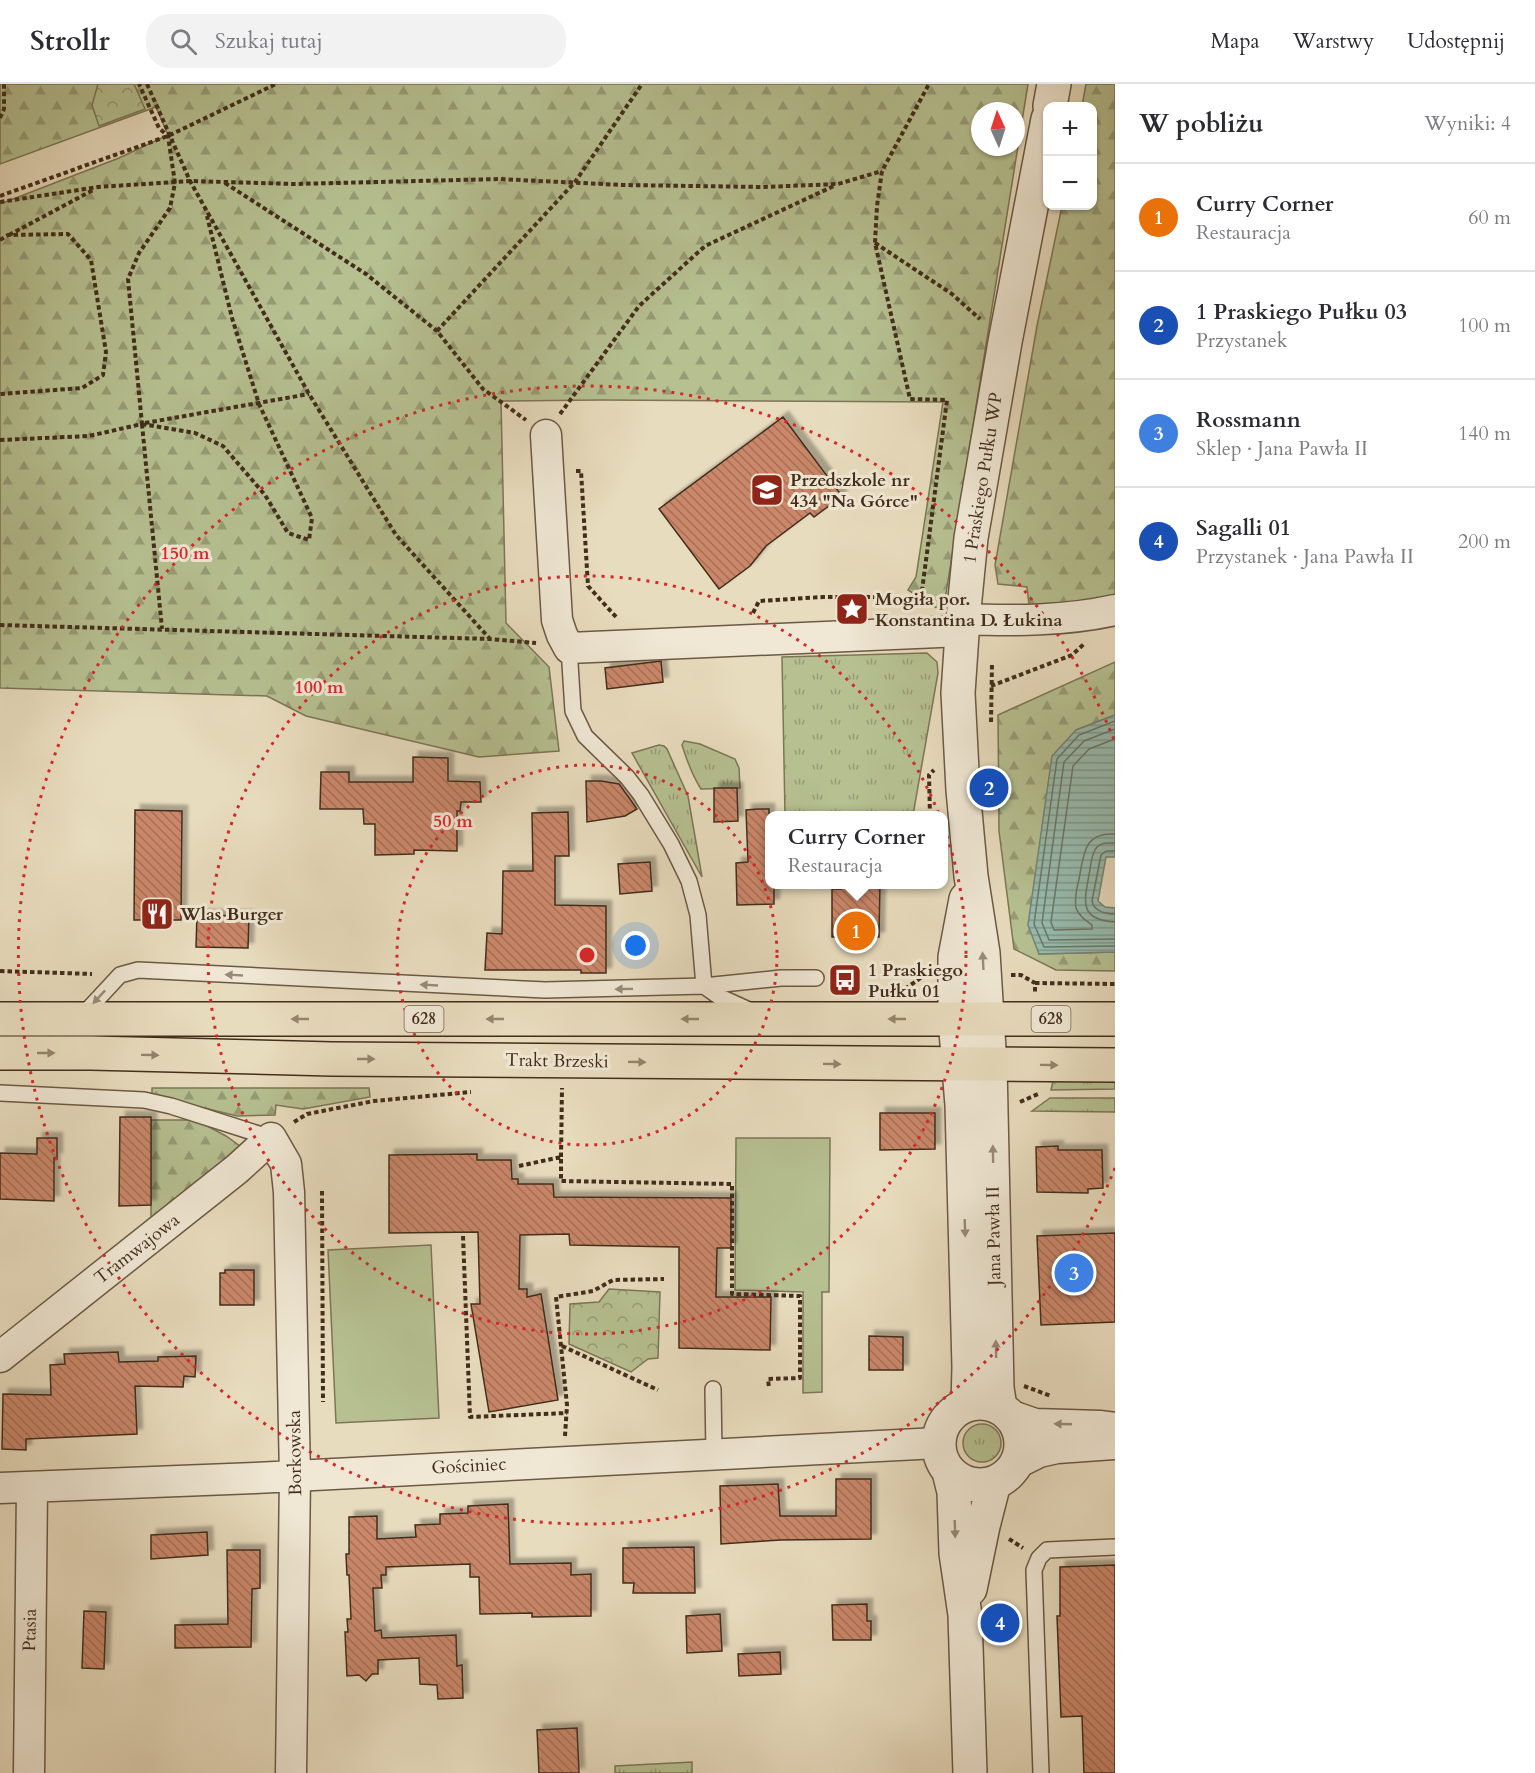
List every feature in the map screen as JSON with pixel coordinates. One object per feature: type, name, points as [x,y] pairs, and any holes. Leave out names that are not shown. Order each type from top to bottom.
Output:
[{"type":"main road","name":"628","points":[[0,1019],[1115,1019]]},
{"type":"main road","name":"Trakt Brzeski","points":[[0,1053],[1115,1065]]},
{"type":"street","points":[[1051,102],[1054,84]]},
{"type":"street","name":"1 Praskiego Pułku WP","points":[[975,1065],[971,1019],[982,953],[971,876],[959,744],[958,693],[962,625],[971,538],[1043,139]]},
{"type":"street","points":[[546,435],[557,620],[569,648],[920,622],[962,625],[990,620],[1065,617],[1115,610]]},
{"type":"street","name":"Jana Pawła II","points":[[975,1065],[996,1366],[1006,1412]]},
{"type":"street","name":"Jana Pawła II","points":[[968,1404],[975,1065]]},
{"type":"street","name":"Tramwajowa","points":[[0,1357],[237,1168],[271,1138]]},
{"type":"street","name":"Borkowska","points":[[271,1138],[285,1164],[289,1192],[295,1476],[291,1773]]},
{"type":"street","points":[[970,1773],[965,1615],[956,1553],[954,1492],[944,1458],[941,1429],[955,1411],[968,1404],[980,1402],[1035,1424],[1115,1428]]},
{"type":"street","points":[[965,1615],[983,1526],[1006,1473],[1022,1450],[1021,1437],[1006,1412]]},
{"type":"street","points":[[944,1458],[962,1481],[977,1485],[1006,1473],[1039,1452],[1057,1448],[1115,1444]]},
{"type":"street","name":"Gościniec","points":[[0,1488],[714,1455],[944,1458]]},
{"type":"street","name":"Ptasia","points":[[29,1773],[32,1487]]},
{"type":"lane","points":[[569,648],[573,711],[585,736],[627,777],[641,795],[671,844],[689,881],[698,915],[704,986],[718,996],[770,1019]]},
{"type":"lane","points":[[79,1019],[120,975],[138,970],[545,990],[704,986],[781,978],[816,978]]},
{"type":"lane","points":[[0,1093],[144,1100],[171,1106],[271,1138]]},
{"type":"lane","points":[[713,1389],[714,1455]]},
{"type":"lane","points":[[1041,1773],[1034,1570],[1039,1558],[1047,1550],[1115,1547]]},
{"type":"path","points":[[0,118],[4,109],[4,84]]},
{"type":"path","points":[[139,84],[159,128],[168,135],[175,183],[170,208],[139,253],[128,279],[162,629]]},
{"type":"path","points":[[147,84],[190,181],[309,394],[396,534],[490,639]]},
{"type":"path","points":[[0,196],[168,135],[276,84]]},
{"type":"path","points":[[437,331],[575,182],[642,84]]},
{"type":"path","points":[[920,622],[947,399],[910,399],[875,243],[882,171],[929,84]]},
{"type":"path","points":[[225,182],[366,274],[437,331],[483,389],[546,435],[639,306],[705,246],[838,184],[882,171]]},
{"type":"path","points":[[0,202],[98,187],[190,181],[295,184],[499,179],[763,187],[838,184]]},
{"type":"path","points":[[0,240],[98,187]]},
{"type":"path","points":[[142,424],[195,434],[223,446],[265,495],[288,533],[309,540],[312,518],[260,404],[232,318],[205,209]]},
{"type":"path","points":[[0,394],[82,388],[104,375],[106,352],[91,260],[68,234],[8,235]]},
{"type":"path","points":[[875,243],[952,294],[1005,342]]},
{"type":"path","points":[[0,440],[89,436],[142,424],[309,394]]},
{"type":"path","points":[[548,473],[581,471],[588,586],[618,620]]},
{"type":"path","points":[[752,616],[759,601],[823,597],[896,597],[920,622]]},
{"type":"path","points":[[0,625],[490,639],[569,648]]},
{"type":"path","points":[[991,686],[1072,655],[1093,636]]},
{"type":"path","points":[[0,971],[120,975]]},
{"type":"path","points":[[907,989],[926,974]]},
{"type":"path","points":[[1035,983],[1115,984]]},
{"type":"path","points":[[562,1083],[561,1181],[732,1185],[732,1294],[800,1296],[800,1378],[768,1379],[768,1388]]},
{"type":"path","points":[[519,1166],[561,1157]]},
{"type":"path","points":[[322,1191],[323,1406]]},
{"type":"path","points":[[463,1236],[470,1417],[567,1413]]},
{"type":"path","points":[[565,1443],[567,1413],[556,1297],[593,1291],[613,1280],[664,1279]]},
{"type":"path","points":[[561,1346],[658,1390]]},
{"type":"path","points":[[996,1366],[1013,1367],[1017,1383],[1061,1399]]},
{"type":"path","points":[[1004,1536],[1039,1558]]},
{"type":"green space","points":[[0,84],[1028,84],[1025,103],[971,102],[971,156],[1016,156],[943,612],[908,590],[916,577],[943,402],[501,401],[506,623],[549,667],[559,751],[479,757],[306,716],[267,696],[0,688],[0,204],[119,158],[168,135],[156,107],[0,164]]},
{"type":"green space","points":[[98,84],[134,84],[145,109],[99,126],[92,105]]},
{"type":"green space","points":[[1086,84],[1115,84],[1115,599],[1029,605],[1027,587],[998,584],[995,565],[1037,326],[1061,210],[1097,210],[1097,102],[1083,102]]},
{"type":"green space","points":[[927,653],[937,662],[938,673],[914,811],[785,811],[782,657]]},
{"type":"green space","points":[[1115,662],[1115,715],[1076,730],[1039,954],[1115,952],[1115,971],[1056,970],[1014,949],[999,831],[998,715]]},
{"type":"green space","points":[[684,741],[700,744],[735,759],[739,768],[740,788],[701,789],[686,757],[682,745]]},
{"type":"green space","points":[[659,745],[667,749],[688,796],[702,877],[632,753]]},
{"type":"green space","points":[[1056,1079],[1115,1080],[1115,1089],[1051,1090],[1053,1081]]},
{"type":"green space","points":[[152,1088],[369,1088],[370,1097],[303,1109],[276,1105],[275,1115],[237,1116],[152,1095]]},
{"type":"green space","points":[[1050,1098],[1115,1098],[1115,1112],[1032,1111]]},
{"type":"green space","points":[[151,1120],[196,1120],[226,1136],[244,1149],[151,1220]]},
{"type":"green space","points":[[736,1138],[830,1138],[829,1292],[822,1292],[822,1392],[803,1393],[803,1292],[735,1290]]},
{"type":"green space","points":[[431,1245],[439,1418],[336,1423],[328,1250]]},
{"type":"green space","points":[[609,1289],[660,1292],[658,1358],[648,1359],[631,1372],[569,1344],[570,1304],[599,1302]]},
{"type":"green space","points":[[982,1424],[989,1425],[995,1430],[1000,1436],[1000,1450],[995,1456],[989,1461],[982,1462],[975,1461],[969,1456],[964,1450],[963,1443],[964,1436],[969,1430],[975,1425]]},
{"type":"green space","points":[[692,1762],[692,1773],[615,1773],[615,1766]]},
{"type":"water","points":[[1115,715],[1115,857],[1106,857],[1098,901],[1105,907],[1115,908],[1115,952],[1039,954],[1028,925],[1052,756],[1076,730]]},
{"type":"building","points":[[783,417],[842,496],[814,517],[810,513],[766,546],[750,566],[719,589],[659,509]]},
{"type":"building","points":[[661,661],[663,682],[607,689],[605,668]]},
{"type":"building","points":[[413,757],[448,758],[448,781],[480,782],[481,802],[461,802],[460,811],[457,811],[457,851],[414,850],[414,854],[375,855],[375,824],[364,824],[363,809],[320,809],[321,772],[349,772],[349,782],[413,782]]},
{"type":"building","points":[[586,781],[619,784],[637,809],[625,816],[587,822]]},
{"type":"building","points":[[714,788],[737,788],[738,821],[714,822]]},
{"type":"building","points":[[769,809],[765,811],[765,889],[774,889],[774,904],[737,905],[736,863],[748,862],[746,810]]},
{"type":"building","points":[[135,810],[182,811],[181,920],[134,920]]},
{"type":"building","points":[[568,812],[569,856],[555,856],[555,905],[606,906],[606,973],[581,973],[581,970],[485,970],[487,933],[502,934],[503,871],[533,871],[532,813]]},
{"type":"building","points":[[650,862],[652,891],[620,894],[618,864]]},
{"type":"building","points":[[832,889],[880,889],[879,937],[832,937]]},
{"type":"building","points":[[197,915],[249,916],[248,948],[196,947]]},
{"type":"building","points":[[880,1113],[935,1113],[935,1149],[880,1150]]},
{"type":"building","points":[[120,1117],[151,1117],[151,1205],[119,1206]]},
{"type":"building","points":[[37,1138],[57,1138],[57,1158],[54,1158],[54,1201],[0,1199],[0,1153],[37,1154]]},
{"type":"building","points":[[1058,1146],[1058,1150],[1102,1150],[1103,1188],[1088,1189],[1088,1193],[1037,1192],[1036,1147]]},
{"type":"building","points":[[477,1154],[477,1160],[511,1160],[512,1179],[518,1179],[518,1184],[553,1184],[554,1197],[731,1198],[731,1248],[717,1248],[716,1297],[771,1297],[770,1350],[679,1348],[679,1247],[570,1245],[569,1234],[520,1235],[519,1289],[527,1289],[527,1297],[541,1294],[558,1400],[489,1412],[471,1304],[480,1304],[478,1232],[389,1233],[389,1155]]},
{"type":"building","points":[[1115,1233],[1115,1322],[1041,1325],[1037,1236]]},
{"type":"building","points":[[225,1270],[254,1270],[254,1305],[220,1305],[220,1273],[225,1273]]},
{"type":"building","points":[[869,1336],[903,1337],[903,1370],[869,1370]]},
{"type":"building","points":[[118,1352],[119,1362],[158,1361],[158,1357],[196,1356],[195,1377],[184,1376],[183,1387],[135,1386],[137,1434],[26,1439],[26,1450],[2,1449],[3,1394],[51,1395],[50,1365],[65,1364],[64,1354]]},
{"type":"building","points":[[836,1479],[871,1479],[871,1539],[780,1540],[721,1544],[720,1486],[778,1484],[780,1516],[836,1516]]},
{"type":"building","points":[[508,1504],[510,1564],[571,1563],[571,1575],[591,1574],[591,1616],[532,1617],[532,1613],[480,1614],[479,1577],[470,1577],[470,1564],[386,1567],[386,1575],[381,1575],[382,1588],[373,1588],[375,1631],[381,1630],[382,1638],[456,1635],[457,1666],[462,1665],[463,1698],[438,1699],[437,1685],[420,1684],[419,1658],[378,1660],[378,1674],[372,1674],[366,1681],[359,1675],[347,1676],[345,1632],[348,1632],[347,1619],[351,1619],[346,1554],[349,1554],[349,1517],[377,1516],[377,1539],[416,1537],[415,1525],[440,1524],[440,1514],[468,1513],[468,1506]]},
{"type":"building","points":[[207,1532],[208,1555],[151,1559],[151,1535]]},
{"type":"building","points":[[694,1547],[695,1593],[633,1593],[634,1583],[623,1583],[623,1548]]},
{"type":"building","points":[[227,1550],[260,1550],[260,1588],[252,1589],[251,1647],[175,1648],[175,1625],[228,1624]]},
{"type":"building","points":[[1115,1565],[1115,1773],[1084,1773],[1082,1716],[1061,1717],[1057,1616],[1060,1616],[1060,1567]]},
{"type":"building","points":[[867,1604],[867,1621],[871,1621],[871,1640],[833,1640],[832,1605]]},
{"type":"building","points":[[84,1611],[106,1612],[104,1669],[82,1668]]},
{"type":"building","points":[[720,1614],[722,1651],[687,1653],[686,1616]]},
{"type":"building","points":[[780,1652],[781,1674],[739,1676],[738,1654]]},
{"type":"building","points":[[577,1728],[579,1773],[539,1773],[537,1730]]},
{"type":"place","name":"Przedszkole nr 434 \"Na Górce\"","points":[[767,490]]},
{"type":"place","name":"Mogiła por. Konstantina D. Łukina","points":[[852,609]]},
{"type":"place","name":"1 Praskiego Pułku 03","points":[[989,788]]},
{"type":"place","name":"Wlas Burger","points":[[157,914]]},
{"type":"place","name":"Curry Corner","points":[[856,931]]},
{"type":"place","name":"1 Praskiego Pułku 01","points":[[845,980]]},
{"type":"place","name":"Rossmann","points":[[1074,1273]]},
{"type":"place","name":"Sagalli 01","points":[[1000,1623]]}]
